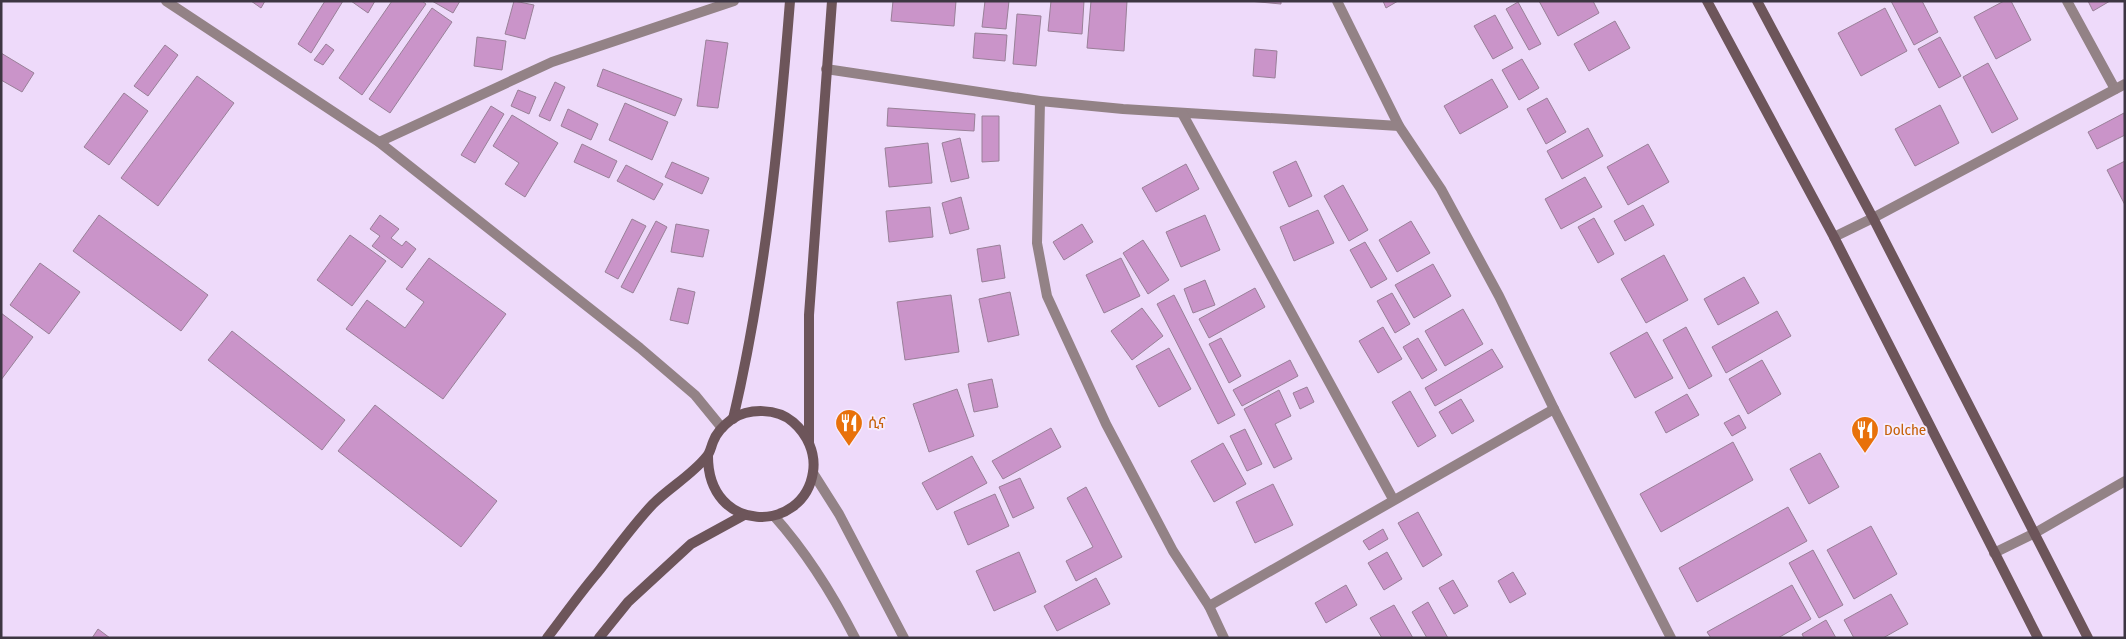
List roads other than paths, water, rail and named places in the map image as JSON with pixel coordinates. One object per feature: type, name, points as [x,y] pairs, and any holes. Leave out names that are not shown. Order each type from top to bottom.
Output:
[{"type":"main road","points":[[733,418],[755,312],[784,72],[790,1]]},
{"type":"main road","points":[[809,443],[808,314],[832,1]]},
{"type":"main road","points":[[1707,1],[1834,236],[2038,638]]},
{"type":"main road","points":[[1756,1],[1874,218],[2088,638]]},
{"type":"main road","points":[[762,411],[777,413],[790,420],[802,430],[809,443],[813,458],[813,473],[808,487],[800,500],[788,510],[774,516],[744,515],[731,508],[720,498],[712,485],[708,471],[708,455],[713,441],[722,428],[733,418],[747,413],[762,411]]},
{"type":"main road","points":[[547,638],[654,504],[708,455]]},
{"type":"main road","points":[[598,638],[628,602],[691,544],[744,515]]},
{"type":"street","points":[[166,1],[379,142],[640,348],[695,395],[722,428]]},
{"type":"street","points":[[379,142],[552,62],[734,1]]},
{"type":"street","points":[[1337,1],[1399,126],[1441,189],[1500,296],[1554,409],[1671,638]]},
{"type":"street","points":[[2067,1],[2115,89]]},
{"type":"street","points":[[826,69],[1040,101],[1182,113],[1399,126]]},
{"type":"street","points":[[1834,236],[1874,218],[2125,84]]},
{"type":"street","points":[[1040,101],[1037,243],[1047,296],[1106,424],[1173,551],[1209,606],[1224,638]]},
{"type":"street","points":[[1182,113],[1393,500]]},
{"type":"street","points":[[1209,606],[1554,409]]},
{"type":"street","points":[[813,473],[839,514],[904,638]]},
{"type":"street","points":[[1994,553],[2035,533],[2125,481]]},
{"type":"street","points":[[774,516],[800,545],[829,589],[855,638]]},
{"type":"place","name":"ሲና","points":[[849,447]]},
{"type":"place","name":"Dolche","points":[[1865,454]]}]
